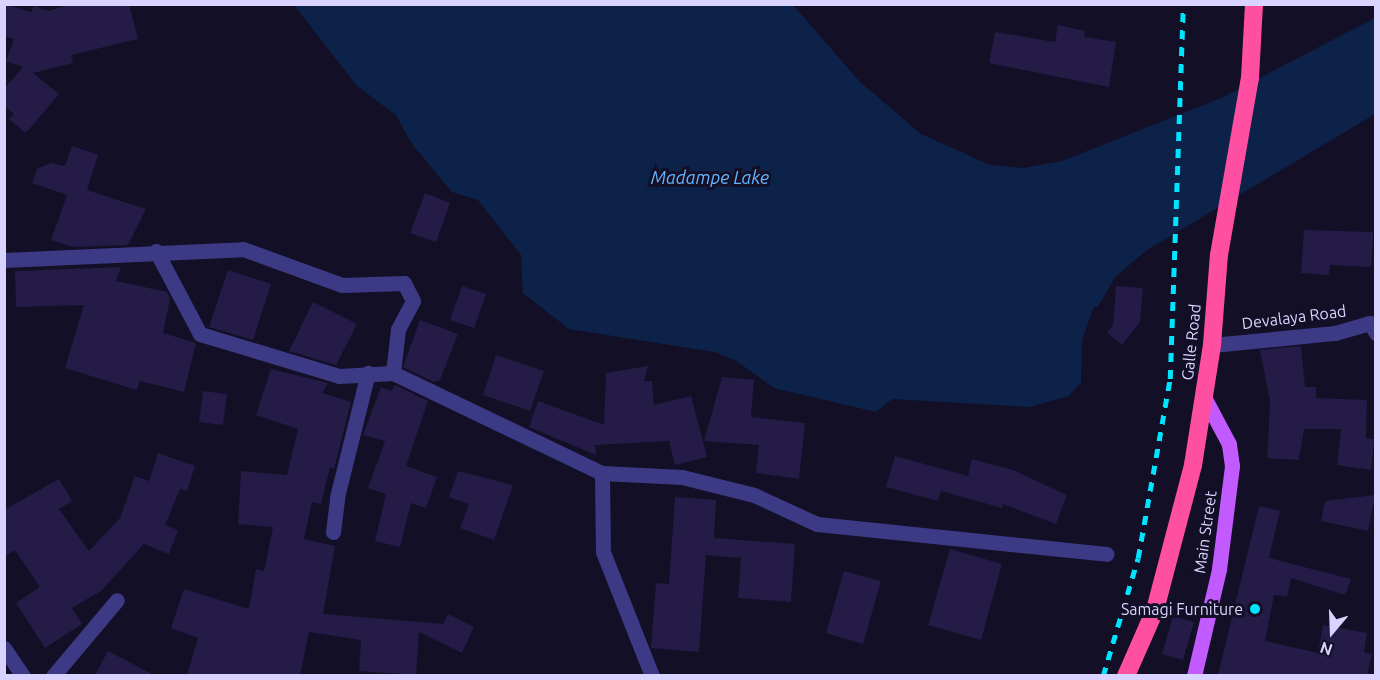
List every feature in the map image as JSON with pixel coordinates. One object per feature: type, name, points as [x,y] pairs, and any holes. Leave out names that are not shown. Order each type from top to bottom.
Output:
[{"type":"highway","name":"Galle Road","points":[[1126,675],[1155,610],[1178,532],[1204,397],[1212,345],[1219,255],[1250,78],[1254,4]]},
{"type":"main road","name":"Main Street","points":[[1194,675],[1221,559],[1232,466],[1229,444],[1204,397]]},
{"type":"street","points":[[4,261],[156,251],[243,249],[342,285],[404,283],[413,302],[398,329],[393,373]]},
{"type":"street","points":[[156,251],[200,334],[339,376],[393,373],[602,472],[682,477],[754,495],[817,524],[1106,554]]},
{"type":"street","name":"Devalaya Road","points":[[1212,345],[1335,333],[1374,324]]},
{"type":"street","points":[[333,532],[337,497],[368,373]]},
{"type":"street","points":[[602,472],[603,552],[652,675]]},
{"type":"street","points":[[53,675],[117,600]]},
{"type":"street","points":[[4,648],[23,675]]},
{"type":"water","name":"Madampe Lake","points":[[294,5],[793,5],[860,82],[921,134],[990,165],[1023,168],[1062,161],[1221,98],[1375,18],[1375,114],[1147,250],[1115,277],[1098,307],[1094,306],[1082,340],[1081,382],[1069,396],[1030,407],[892,399],[876,412],[774,388],[735,360],[714,352],[569,329],[523,293],[521,255],[478,200],[452,192],[412,144],[396,115],[357,86]]},
{"type":"building","points":[[4,4],[31,12],[34,6],[48,11],[73,4],[129,4],[138,39],[71,55],[73,63],[33,73],[59,94],[26,133],[9,119],[14,114],[4,106],[4,89],[23,67],[6,61],[14,39],[4,36]]},
{"type":"building","points":[[1058,25],[1085,31],[1084,37],[1116,42],[1109,87],[989,63],[995,32],[1055,42]]},
{"type":"building","points":[[72,146],[98,155],[87,190],[146,209],[128,245],[73,247],[51,240],[67,195],[32,183],[37,169],[51,163],[65,166]]},
{"type":"building","points":[[425,193],[450,203],[436,242],[410,233]]},
{"type":"building","points":[[1304,230],[1373,232],[1371,267],[1330,265],[1329,275],[1301,273]]},
{"type":"building","points":[[121,267],[116,281],[167,292],[170,299],[163,333],[196,343],[184,392],[140,381],[137,390],[65,368],[84,305],[16,307],[15,271]]},
{"type":"building","points":[[228,270],[271,284],[253,340],[209,327]]},
{"type":"building","points":[[462,286],[486,294],[474,328],[450,320]]},
{"type":"building","points":[[1116,286],[1143,288],[1140,322],[1122,345],[1107,333],[1113,325]]},
{"type":"building","points":[[313,302],[357,324],[336,365],[289,351]]},
{"type":"building","points":[[420,320],[458,334],[440,380],[434,382],[403,367]]},
{"type":"building","points":[[1301,346],[1305,387],[1316,387],[1316,398],[1367,400],[1366,438],[1374,439],[1371,470],[1337,465],[1341,429],[1304,429],[1299,460],[1267,458],[1270,401],[1260,350]]},
{"type":"building","points":[[496,355],[544,371],[530,411],[483,395]]},
{"type":"building","points":[[648,366],[644,381],[652,381],[654,405],[691,396],[707,457],[675,465],[669,441],[595,445],[596,455],[529,427],[538,401],[604,425],[606,373]]},
{"type":"building","points":[[271,369],[328,383],[322,393],[351,402],[334,469],[330,467],[321,504],[312,502],[304,539],[335,546],[323,614],[443,624],[448,614],[474,627],[462,653],[419,632],[416,675],[359,671],[361,640],[309,632],[300,675],[187,675],[198,638],[171,628],[184,589],[249,609],[256,569],[264,571],[273,527],[238,524],[241,471],[287,475],[298,429],[256,415]]},
{"type":"building","points":[[722,377],[754,380],[751,417],[805,423],[799,479],[756,473],[759,445],[704,441]]},
{"type":"building","points":[[395,385],[428,401],[406,466],[437,477],[426,508],[411,503],[400,547],[375,541],[386,494],[368,488],[385,441],[363,435],[381,387],[392,391]]},
{"type":"building","points":[[203,391],[227,394],[223,425],[199,422]]},
{"type":"building","points":[[158,453],[195,466],[187,491],[180,489],[165,525],[178,530],[169,554],[144,544],[101,591],[72,608],[82,624],[45,648],[16,603],[40,587],[15,550],[4,557],[4,510],[59,479],[72,501],[59,509],[89,551],[120,518],[135,476],[149,481]]},
{"type":"building","points":[[895,456],[968,476],[972,459],[1013,470],[1067,495],[1056,524],[1003,504],[1002,508],[941,491],[938,501],[886,487]]},
{"type":"building","points":[[458,471],[513,485],[494,540],[460,528],[469,504],[449,497]]},
{"type":"building","points":[[1375,495],[1368,531],[1321,521],[1325,501]]},
{"type":"building","points":[[675,497],[716,500],[714,538],[795,544],[791,602],[738,598],[741,558],[706,555],[699,652],[651,648],[656,583],[669,584]]},
{"type":"building","points":[[1259,506],[1280,511],[1269,558],[1351,579],[1345,595],[1291,578],[1287,597],[1274,595],[1265,641],[1318,653],[1323,625],[1367,633],[1364,652],[1372,654],[1367,675],[1218,675]]},
{"type":"building","points":[[950,549],[1002,564],[981,640],[928,625]]},
{"type":"building","points":[[844,571],[881,581],[863,644],[826,633]]},
{"type":"building","points":[[1173,616],[1194,622],[1183,660],[1162,654]]},
{"type":"building","points":[[108,651],[154,675],[95,675]]},
{"type":"railway","points":[[1103,676],[1138,558],[1170,379],[1183,4]]},
{"type":"place","name":"Samagi Furniture","points":[[1255,609]]}]
